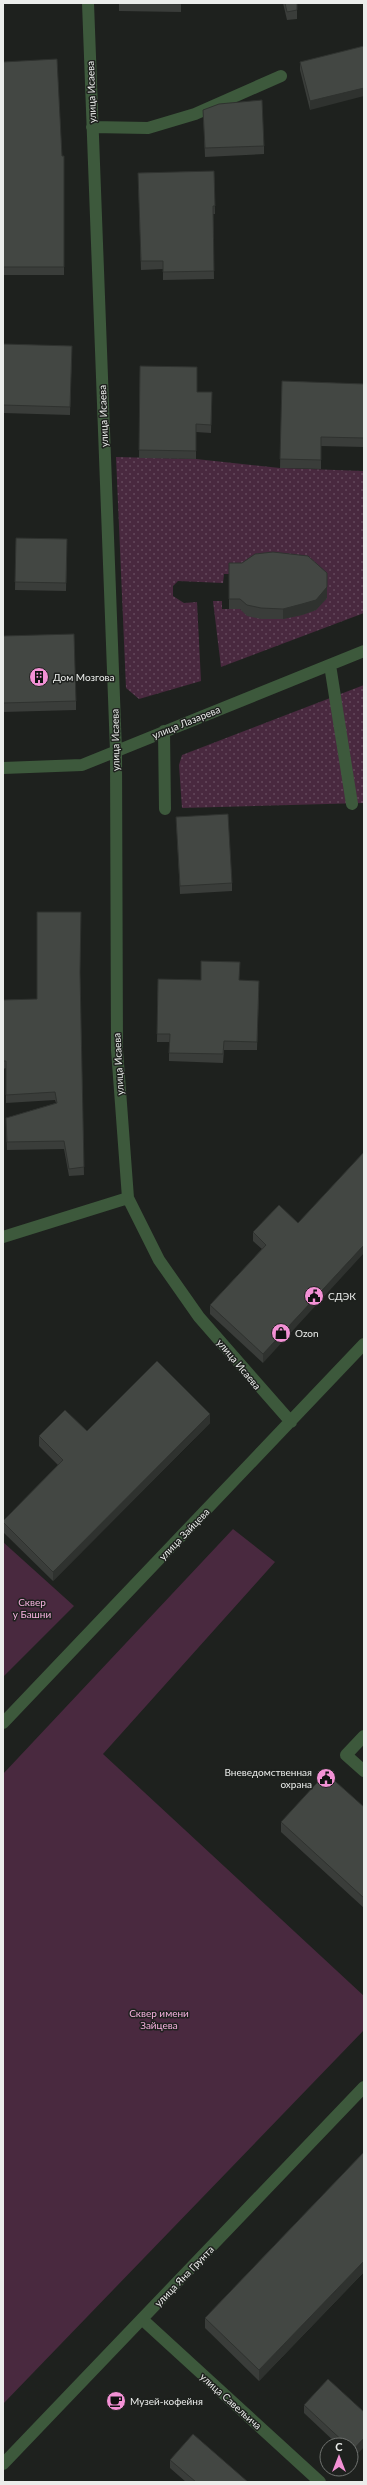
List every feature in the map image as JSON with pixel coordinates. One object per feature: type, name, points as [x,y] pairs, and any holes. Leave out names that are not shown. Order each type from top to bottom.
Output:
[{"type":"street","name":"улица Исаева","points":[[88,3],[116,751],[117,1050],[128,1198],[159,1260],[199,1317],[291,1422]]},
{"type":"street","points":[[92,127],[148,128],[194,114],[281,76]]},
{"type":"street","name":"улица Лазарева","points":[[3,768],[82,765],[364,651]]},
{"type":"street","points":[[330,665],[352,804]]},
{"type":"street","points":[[164,731],[165,809]]},
{"type":"street","points":[[3,1238],[128,1198]]},
{"type":"street","name":"улица Зайцева","points":[[3,1723],[364,1344]]},
{"type":"street","points":[[364,1736],[346,1755],[364,1771]]},
{"type":"street","name":"улица Яна Грунта","points":[[3,2464],[143,2320],[364,2087]]},
{"type":"street","name":"улица Савельича","points":[[143,2320],[320,2482]]},
{"type":"green space","points":[[116,457],[196,459],[280,468],[364,471],[364,613],[221,667],[213,601],[222,601],[222,609],[240,609],[255,617],[266,619],[283,619],[242,574],[224,574],[223,583],[178,581],[173,586],[173,596],[184,603],[197,602],[201,681],[139,699],[126,688]]},
{"type":"green space","points":[[364,685],[364,803],[182,808],[179,765],[182,755]]},
{"type":"green space","name":"Сквер имени Зайцева","points":[[233,1529],[275,1562],[103,1754],[364,1996],[364,2030],[3,2404],[3,1774]]},
{"type":"green space","name":"Сквер у Башни","points":[[3,1542],[74,1606],[3,1677]]},
{"type":"building","points":[[119,3],[181,3],[181,4]]},
{"type":"building","points":[[285,3],[297,3],[297,10],[287,12]]},
{"type":"building","points":[[364,46],[364,88],[310,101],[300,62]]},
{"type":"building","points":[[57,59],[62,156],[64,156],[64,267],[3,267],[3,62]]},
{"type":"building","points":[[262,100],[264,146],[205,148],[203,110],[219,104]]},
{"type":"building","points":[[214,171],[214,271],[163,272],[163,261],[141,261],[138,173]]},
{"type":"building","points":[[3,344],[72,346],[70,407],[3,405]]},
{"type":"building","points":[[140,366],[197,367],[197,392],[212,392],[211,425],[196,424],[196,451],[139,450]]},
{"type":"building","points":[[282,381],[364,384],[364,438],[321,437],[321,460],[280,459]]},
{"type":"building","points":[[16,538],[67,539],[66,583],[15,582]]},
{"type":"building","points":[[273,552],[308,556],[327,573],[327,587],[316,600],[283,609],[261,608],[247,605],[240,599],[229,599],[229,563],[242,563],[255,554]]},
{"type":"building","name":"Дом Мозгова","points":[[74,634],[76,701],[3,703],[3,636]]},
{"type":"building","points":[[228,814],[232,883],[180,886],[176,817]]},
{"type":"building","points":[[37,912],[81,912],[80,972],[84,1167],[69,1169],[64,1141],[7,1142],[6,1118],[57,1103],[55,1092],[6,1095],[6,1061],[3,1061],[3,1000],[37,999]]},
{"type":"building","points":[[201,961],[240,962],[239,980],[259,981],[257,1042],[224,1041],[223,1054],[169,1053],[170,1034],[157,1034],[158,979],[201,980]]},
{"type":"building","points":[[364,1152],[364,1245],[263,1354],[210,1305],[266,1245],[253,1232],[279,1205],[298,1223]]},
{"type":"building","points":[[157,1361],[210,1414],[53,1572],[3,1522],[63,1460],[39,1436],[65,1410],[87,1431]]},
{"type":"building","points":[[326,1773],[364,1807],[364,1898],[281,1822]]},
{"type":"building","points":[[364,2152],[364,2261],[259,2370],[205,2318]]},
{"type":"building","points":[[328,2379],[364,2412],[364,2438],[359,2443],[359,2437],[338,2437],[304,2405]]},
{"type":"building","points":[[193,2434],[248,2482],[196,2482],[170,2460]]},
{"type":"place","name":"Дом Мозгова","points":[[39,677]]},
{"type":"place","name":"СДЭК","points":[[314,1296]]},
{"type":"place","name":"Ozon","points":[[281,1333]]},
{"type":"place","name":"Вневедомственная охрана","points":[[326,1778]]},
{"type":"place","name":"Музей-кофейня","points":[[116,2401]]}]
